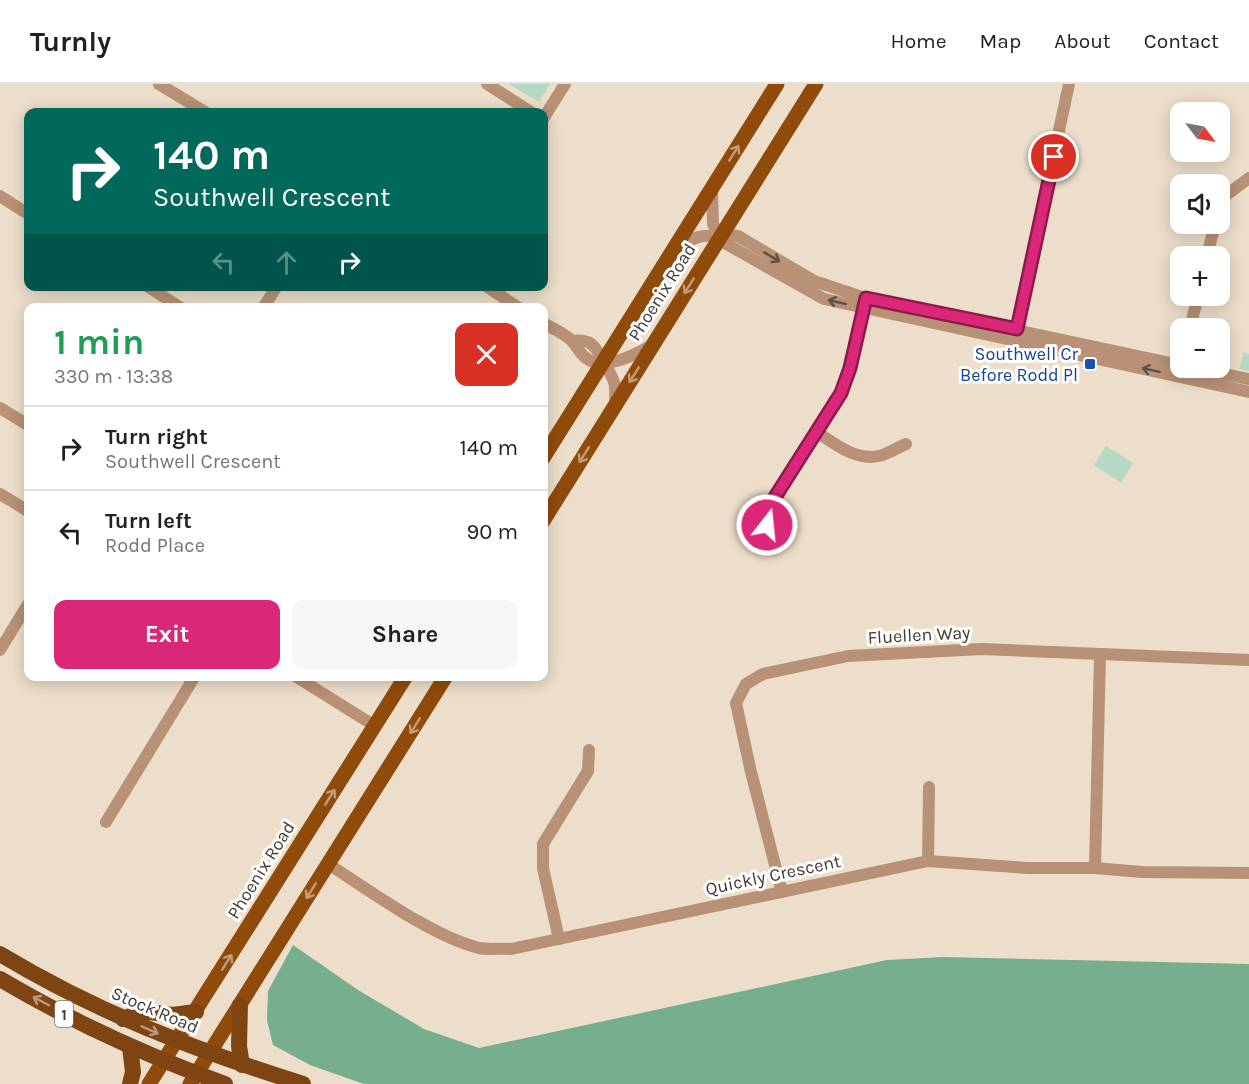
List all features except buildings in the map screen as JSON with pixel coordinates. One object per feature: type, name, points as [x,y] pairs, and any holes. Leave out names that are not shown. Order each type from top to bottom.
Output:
[{"type":"highway","name":"Stock Road","points":[[0,954],[65,991],[123,1019],[242,1065],[303,1084]]},
{"type":"highway","name":"1","points":[[0,979],[90,1028],[164,1061],[193,1079],[225,1084]]},
{"type":"highway","points":[[240,1005],[239,1046],[242,1065]]},
{"type":"highway","points":[[123,1019],[142,1011],[172,1015],[196,1012]]},
{"type":"highway","points":[[130,1047],[133,1072],[130,1084]]},
{"type":"main road","name":"Phoenix Road","points":[[548,450],[777,84]]},
{"type":"main road","name":"Phoenix Road","points":[[548,513],[816,84]]},
{"type":"main road","name":"Phoenix Road","points":[[149,1084],[403,681]]},
{"type":"main road","points":[[193,1079],[443,681]]},
{"type":"street","points":[[159,84],[198,108]]},
{"type":"street","points":[[487,84],[525,108]]},
{"type":"street","points":[[548,111],[565,84]]},
{"type":"street","points":[[1016,335],[1069,84]]},
{"type":"street","points":[[1230,193],[1248,180]]},
{"type":"street","points":[[712,189],[712,224],[720,236]]},
{"type":"street","points":[[0,196],[24,211]]},
{"type":"street","points":[[669,256],[695,237],[706,234],[720,236],[730,234],[738,236],[814,281],[865,303],[1016,335],[1074,343],[1170,367]]},
{"type":"street","points":[[155,291],[173,303]]},
{"type":"street","points":[[494,291],[512,303]]},
{"type":"street","points":[[767,525],[775,497],[841,393],[850,368],[865,303]]},
{"type":"street","points":[[548,326],[572,341],[576,350],[588,360],[603,362],[623,360],[652,345]]},
{"type":"street","points":[[603,362],[613,376],[615,406]]},
{"type":"street","points":[[1230,375],[1249,379]]},
{"type":"street","points":[[1207,378],[1249,392]]},
{"type":"street","points":[[0,408],[24,423]]},
{"type":"street","points":[[817,432],[852,453],[868,458],[881,456],[906,444]]},
{"type":"street","points":[[0,494],[24,509]]},
{"type":"street","points":[[0,650],[24,611]]},
{"type":"street","name":"Fluellen Way","points":[[782,892],[736,703],[746,684],[763,674],[848,656],[982,649],[1249,660]]},
{"type":"street","points":[[1095,867],[1100,654]]},
{"type":"street","points":[[106,822],[192,681]]},
{"type":"street","points":[[303,681],[375,726]]},
{"type":"street","points":[[559,939],[543,868],[543,844],[588,771],[589,750]]},
{"type":"street","points":[[928,787],[928,861]]},
{"type":"street","name":"Quickly Crescent","points":[[328,864],[433,928],[465,943],[482,948],[512,949],[928,861],[1028,868],[1095,867],[1142,872],[1249,873]]},
{"type":"green space","points":[[509,84],[550,84],[539,102]]},
{"type":"green space","points":[[1244,352],[1249,354],[1249,371],[1239,369]]},
{"type":"green space","points":[[1106,446],[1133,463],[1121,483],[1094,465]]},
{"type":"green space","points":[[293,945],[358,990],[424,1029],[479,1048],[887,960],[944,957],[1249,964],[1249,1084],[364,1084],[310,1065],[273,1045],[267,1020],[268,991]]},
{"type":"place","name":"Southwell Cr Before Rodd Pl","points":[[1090,364]]},
{"type":"route","points":[[767,525],[775,497],[841,393],[850,368],[866,298],[1017,329],[1054,157]]}]
